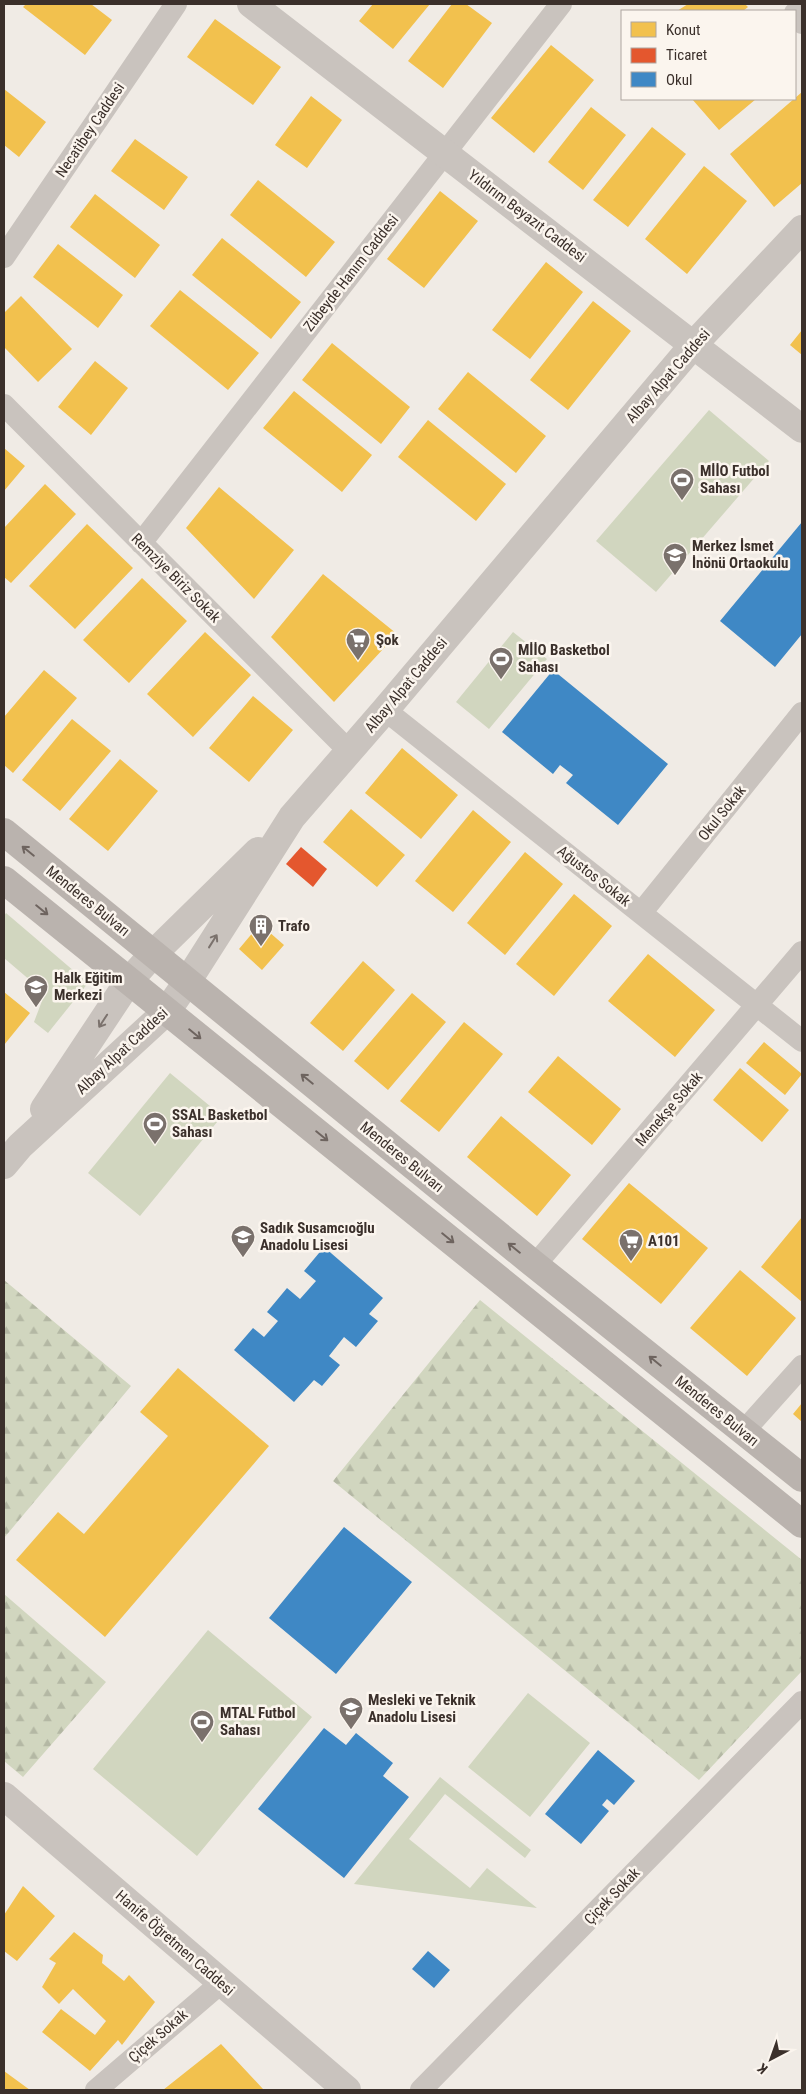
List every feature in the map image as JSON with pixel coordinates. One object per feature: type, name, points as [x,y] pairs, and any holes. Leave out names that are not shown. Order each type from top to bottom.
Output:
[{"type":"main road","name":"Menderes Bulvarı","points":[[4,832],[535,1265],[802,1478]]},
{"type":"main road","points":[[4,880],[802,1524]]},
{"type":"street","name":"Necatibey Caddesi","points":[[4,257],[176,4]]},
{"type":"street","name":"Yıldırım Beyazıt Caddesi","points":[[250,4],[802,429]]},
{"type":"street","name":"Zübeyde Hanım Caddesi","points":[[142,543],[561,4]]},
{"type":"street","name":"Albay Alpat Caddesi","points":[[12,1156],[129,981],[153,954],[292,817],[385,710],[694,344],[802,229]]},
{"type":"street","name":"Remziye Biriz Sokak","points":[[4,404],[349,751]]},
{"type":"street","name":"Ağustos Sokak","points":[[385,710],[802,1041]]},
{"type":"street","name":"Okul Sokak","points":[[641,913],[802,713]]},
{"type":"street","name":"Albay Alpat Caddesi","points":[[12,1156],[167,1011],[292,817]]},
{"type":"street","name":"Menekşe Sokak","points":[[535,1265],[802,952]]},
{"type":"street","points":[[744,1432],[802,1366]]},
{"type":"street","name":"Çiçek Sokak","points":[[421,2090],[802,1702]]},
{"type":"street","name":"Hanife Öğretmen Caddesi","points":[[4,1796],[347,2090]]},
{"type":"street","name":"Çiçek Sokak","points":[[96,2090],[221,1982]]},
{"type":"green space","name":"MİİO Futbol Sahası","points":[[709,410],[769,461],[656,592],[596,541]]},
{"type":"green space","name":"MİİO Basketbol Sahası","points":[[513,632],[547,659],[489,729],[456,702]]},
{"type":"green space","points":[[6,913],[88,983],[48,1033],[34,1022],[45,993],[4,958],[4,916]]},
{"type":"green space","name":"SSAL Basketbol Sahası","points":[[170,1073],[222,1116],[140,1216],[88,1173]]},
{"type":"green space","points":[[4,1280],[131,1386],[4,1538]]},
{"type":"green space","points":[[480,1300],[802,1560],[802,1671],[699,1780],[333,1481]]},
{"type":"green space","points":[[4,1594],[106,1682],[23,1777],[4,1761]]},
{"type":"green space","name":"MTAL Futbol Sahası","points":[[208,1630],[312,1717],[197,1856],[93,1769]]},
{"type":"green space","points":[[528,1693],[590,1743],[530,1817],[468,1767]]},
{"type":"green space","points":[[440,1777],[531,1850],[525,1858],[445,1794],[409,1839],[470,1888],[487,1868],[537,1908],[354,1884]]},
{"type":"building: Konut","points":[[26,4],[91,4],[112,20],[85,55],[23,7]]},
{"type":"building: Konut","points":[[373,4],[430,4],[393,49],[359,21]]},
{"type":"building: Konut","points":[[452,4],[466,4],[492,23],[443,88],[408,61]]},
{"type":"building: Konut","points":[[688,4],[745,4],[748,7],[744,10],[679,10]]},
{"type":"building: Konut","points":[[215,19],[281,67],[253,105],[187,57]]},
{"type":"building: Konut","points":[[551,45],[594,80],[534,153],[491,118]]},
{"type":"building: Konut","points":[[4,89],[46,122],[19,157],[4,145]]},
{"type":"building: Konut","points":[[802,92],[802,183],[774,207],[730,154],[793,100],[796,100],[796,97]]},
{"type":"building: Konut","points":[[311,96],[342,120],[307,168],[275,145]]},
{"type":"building: Konut","points":[[693,100],[755,100],[719,130]]},
{"type":"building: Konut","points":[[591,107],[626,135],[583,190],[548,162]]},
{"type":"building: Konut","points":[[652,127],[686,154],[628,227],[593,200]]},
{"type":"building: Konut","points":[[135,139],[188,177],[164,210],[111,171]]},
{"type":"building: Konut","points":[[704,166],[747,201],[687,274],[645,239]]},
{"type":"building: Konut","points":[[258,180],[335,242],[306,277],[230,215]]},
{"type":"building: Konut","points":[[440,191],[478,221],[424,288],[387,259]]},
{"type":"building: Konut","points":[[95,194],[160,245],[135,278],[70,227]]},
{"type":"building: Konut","points":[[222,238],[301,302],[271,339],[192,275]]},
{"type":"building: Konut","points":[[58,244],[123,295],[98,328],[33,277]]},
{"type":"building: Konut","points":[[546,262],[583,292],[530,359],[492,330]]},
{"type":"building: Konut","points":[[180,290],[259,353],[228,390],[150,326]]},
{"type":"building: Konut","points":[[21,296],[72,349],[38,382],[4,347],[4,313]]},
{"type":"building: Konut","points":[[593,301],[631,331],[568,410],[530,380]]},
{"type":"building: Konut","points":[[802,330],[802,355],[790,345]]},
{"type":"building: Konut","points":[[332,343],[410,407],[381,444],[302,380]]},
{"type":"building: Konut","points":[[95,361],[128,388],[91,435],[58,407]]},
{"type":"building: Konut","points":[[468,372],[546,436],[516,473],[438,409]]},
{"type":"building: Konut","points":[[294,391],[372,455],[342,492],[263,428]]},
{"type":"building: Konut","points":[[428,420],[506,484],[476,521],[398,457]]},
{"type":"building: Konut","points":[[4,448],[25,466],[4,491]]},
{"type":"building: Konut","points":[[45,484],[76,514],[11,583],[4,577],[4,528]]},
{"type":"building: Konut","points":[[219,487],[294,550],[254,599],[186,528]]},
{"type":"building: Konut","points":[[87,524],[133,568],[75,629],[29,586]]},
{"type":"building: Konut","points":[[323,574],[397,634],[334,702],[271,637]]},
{"type":"building: Konut","points":[[142,578],[187,621],[129,683],[83,640]]},
{"type":"building: Konut","points":[[205,632],[251,675],[193,737],[147,694]]},
{"type":"building: Konut","points":[[44,670],[77,698],[13,773],[4,765],[4,717]]},
{"type":"building: Konut","points":[[253,696],[293,730],[249,782],[209,748]]},
{"type":"building: Konut","points":[[72,719],[111,751],[60,811],[22,780]]},
{"type":"building: Konut","points":[[402,748],[458,795],[421,839],[365,793]]},
{"type":"building: Konut","points":[[120,759],[158,791],[108,851],[69,819]]},
{"type":"building: Konut","points":[[351,809],[405,855],[377,887],[323,842]]},
{"type":"building: Konut","points":[[473,810],[511,842],[453,912],[415,881]]},
{"type":"building: Konut","points":[[525,852],[563,884],[505,955],[467,923]]},
{"type":"building: Konut","points":[[574,894],[612,926],[554,996],[516,964]]},
{"type":"building: Konut","name":"Trafo","points":[[260,924],[284,945],[262,970],[239,949]]},
{"type":"building: Konut","points":[[648,954],[715,1010],[675,1057],[608,1001]]},
{"type":"building: Konut","points":[[363,961],[395,990],[343,1051],[310,1023]]},
{"type":"building: Konut","points":[[4,992],[30,1013],[4,1045]]},
{"type":"building: Konut","points":[[412,993],[446,1022],[388,1090],[354,1061]]},
{"type":"building: Konut","points":[[464,1022],[503,1054],[439,1132],[400,1101]]},
{"type":"building: Konut","points":[[764,1042],[802,1074],[785,1095],[746,1063]]},
{"type":"building: Konut","points":[[558,1056],[621,1109],[592,1145],[528,1092]]},
{"type":"building: Konut","points":[[740,1068],[789,1110],[762,1142],[713,1100]]},
{"type":"building: Konut","points":[[501,1116],[571,1175],[537,1216],[467,1157]]},
{"type":"building: Konut","points":[[629,1183],[708,1248],[661,1304],[582,1239]]},
{"type":"building: Konut","points":[[802,1217],[802,1302],[761,1267]]},
{"type":"building: Konut","points":[[740,1270],[796,1318],[747,1376],[690,1328]]},
{"type":"building: Konut","points":[[178,1368],[269,1446],[105,1637],[16,1560],[58,1512],[84,1534],[168,1436],[140,1412]]},
{"type":"building: Konut","points":[[802,1403],[802,1422],[793,1414]]},
{"type":"building: Konut","points":[[23,1886],[55,1916],[17,1961],[4,1951],[4,1915]]},
{"type":"building: Konut","points":[[74,1932],[103,1955],[102,1963],[124,1981],[129,1975],[155,2002],[122,2045],[118,2040],[90,2071],[42,2032],[61,2009],[95,2035],[106,2021],[73,1989],[59,2004],[42,1987],[56,1963],[49,1959]]},
{"type":"building: Konut","points":[[221,2044],[263,2089],[163,2090]]},
{"type":"building: Konut","points":[[4,2071],[30,2090],[4,2090]]},
{"type":"building: Ticaret","points":[[301,847],[327,869],[313,887],[286,864]]},
{"type":"building: Okul","points":[[802,522],[802,634],[775,667],[720,621]]},
{"type":"building: Okul","points":[[553,670],[668,764],[618,825],[566,783],[573,775],[560,765],[553,774],[502,732]]},
{"type":"building: Okul","points":[[324,1247],[383,1298],[369,1314],[378,1321],[356,1347],[344,1337],[329,1356],[340,1365],[322,1386],[314,1380],[294,1402],[234,1350],[253,1328],[264,1337],[278,1321],[267,1312],[287,1288],[300,1299],[316,1281],[304,1271]]},
{"type":"building: Okul","points":[[344,1527],[412,1582],[336,1674],[269,1618]]},
{"type":"building: Okul","points":[[324,1728],[346,1745],[356,1733],[393,1763],[383,1776],[409,1797],[344,1878],[258,1809]]},
{"type":"building: Okul","points":[[598,1750],[635,1781],[614,1805],[607,1799],[602,1805],[609,1811],[581,1844],[545,1814]]},
{"type":"building: Okul","points":[[428,1951],[450,1970],[434,1988],[412,1969]]},
{"type":"place","name":"MİİO Futbol Sahası","points":[[682,501]]},
{"type":"place","name":"Merkez İsmet İnönü Ortaokulu","points":[[675,576]]},
{"type":"place","name":"Şok","points":[[358,661]]},
{"type":"place","name":"MİİO Basketbol Sahası","points":[[501,680]]},
{"type":"place","name":"Trafo","points":[[261,947]]},
{"type":"place","name":"Halk Eğitim Merkezi","points":[[36,1008]]},
{"type":"place","name":"SSAL Basketbol Sahası","points":[[155,1145]]},
{"type":"place","name":"Sadık Susamcıoğlu Anadolu Lisesi","points":[[243,1258]]},
{"type":"place","name":"A101","points":[[631,1262]]},
{"type":"place","name":"Mesleki ve Teknik Anadolu Lisesi","points":[[351,1730]]},
{"type":"place","name":"MTAL Futbol Sahası","points":[[202,1743]]}]
